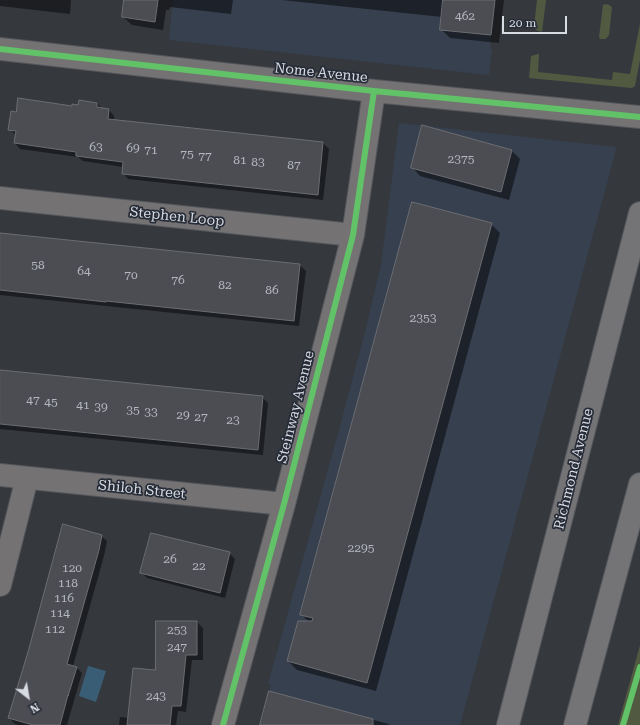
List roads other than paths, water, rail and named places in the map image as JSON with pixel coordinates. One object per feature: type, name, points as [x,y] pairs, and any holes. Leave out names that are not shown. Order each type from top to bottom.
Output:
[{"type":"main road","name":"Richmond Avenue","points":[[508,725],[640,214]]},
{"type":"main road","points":[[575,725],[640,484]]},
{"type":"street","name":"Nome Avenue","points":[[0,49],[374,91],[640,118]]},
{"type":"street","name":"Steinway Avenue","points":[[223,725],[284,504],[353,235],[374,91]]},
{"type":"street","name":"Stephen Loop","points":[[0,198],[353,235]]},
{"type":"street","name":"Shiloh Street","points":[[0,475],[284,504]]},
{"type":"street","points":[[0,585],[27,478]]},
{"type":"water","points":[[88,666],[106,671],[96,702],[79,696]]}]
